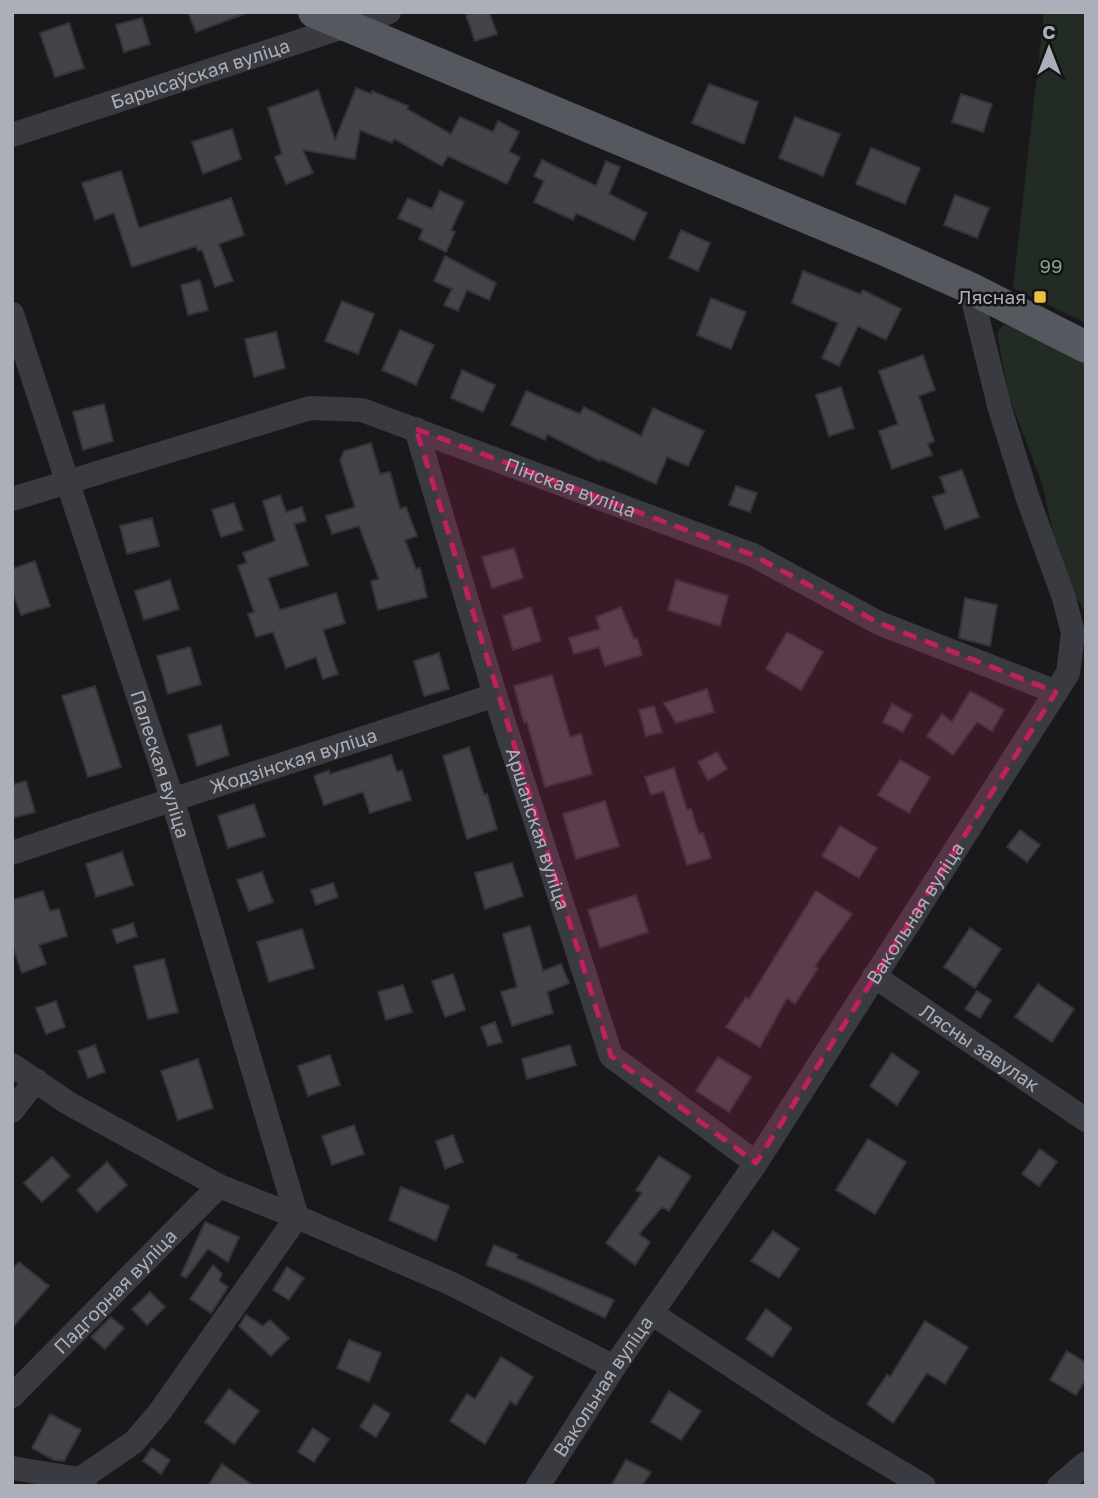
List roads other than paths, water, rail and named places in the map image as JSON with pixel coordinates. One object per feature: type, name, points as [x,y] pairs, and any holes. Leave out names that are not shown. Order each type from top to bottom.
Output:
[{"type":"main road","points":[[314,12],[880,248],[970,288],[1086,347]]},
{"type":"street","name":"Барысаўская вуліца","points":[[12,135],[389,12]]},
{"type":"street","name":"Вакольная вуліца","points":[[538,1486],[614,1367],[756,1163],[874,976],[1070,678],[1073,633],[1064,598],[1028,499],[1000,409],[970,288]]},
{"type":"street","name":"Палеская вуліца","points":[[12,314],[172,798],[297,1217]]},
{"type":"street","name":"Пінская вуліца","points":[[12,499],[67,480],[310,408],[362,410],[753,555],[879,622],[1070,678]]},
{"type":"street","name":"Аршанская вуліца","points":[[416,429],[495,695],[611,1056],[756,1163]]},
{"type":"street","name":"Жодзінская вуліца","points":[[12,853],[172,798],[340,747],[495,695]]},
{"type":"street","name":"Лясны завулак","points":[[874,976],[1086,1120]]},
{"type":"street","points":[[12,1065],[68,1103],[219,1186],[452,1284],[614,1367]]},
{"type":"street","points":[[12,1111],[36,1080]]},
{"type":"street","name":"Падгорная вуліца","points":[[12,1396],[219,1186]]},
{"type":"street","points":[[12,1468],[83,1483],[134,1442],[159,1413],[297,1217]]},
{"type":"street","points":[[651,1313],[823,1426],[924,1486]]},
{"type":"street","points":[[1059,1486],[1086,1462]]},
{"type":"place","name":"Лясная","points":[[1040,297]]},
{"type":"park label","name":"99","points":[[1051,266]]}]
